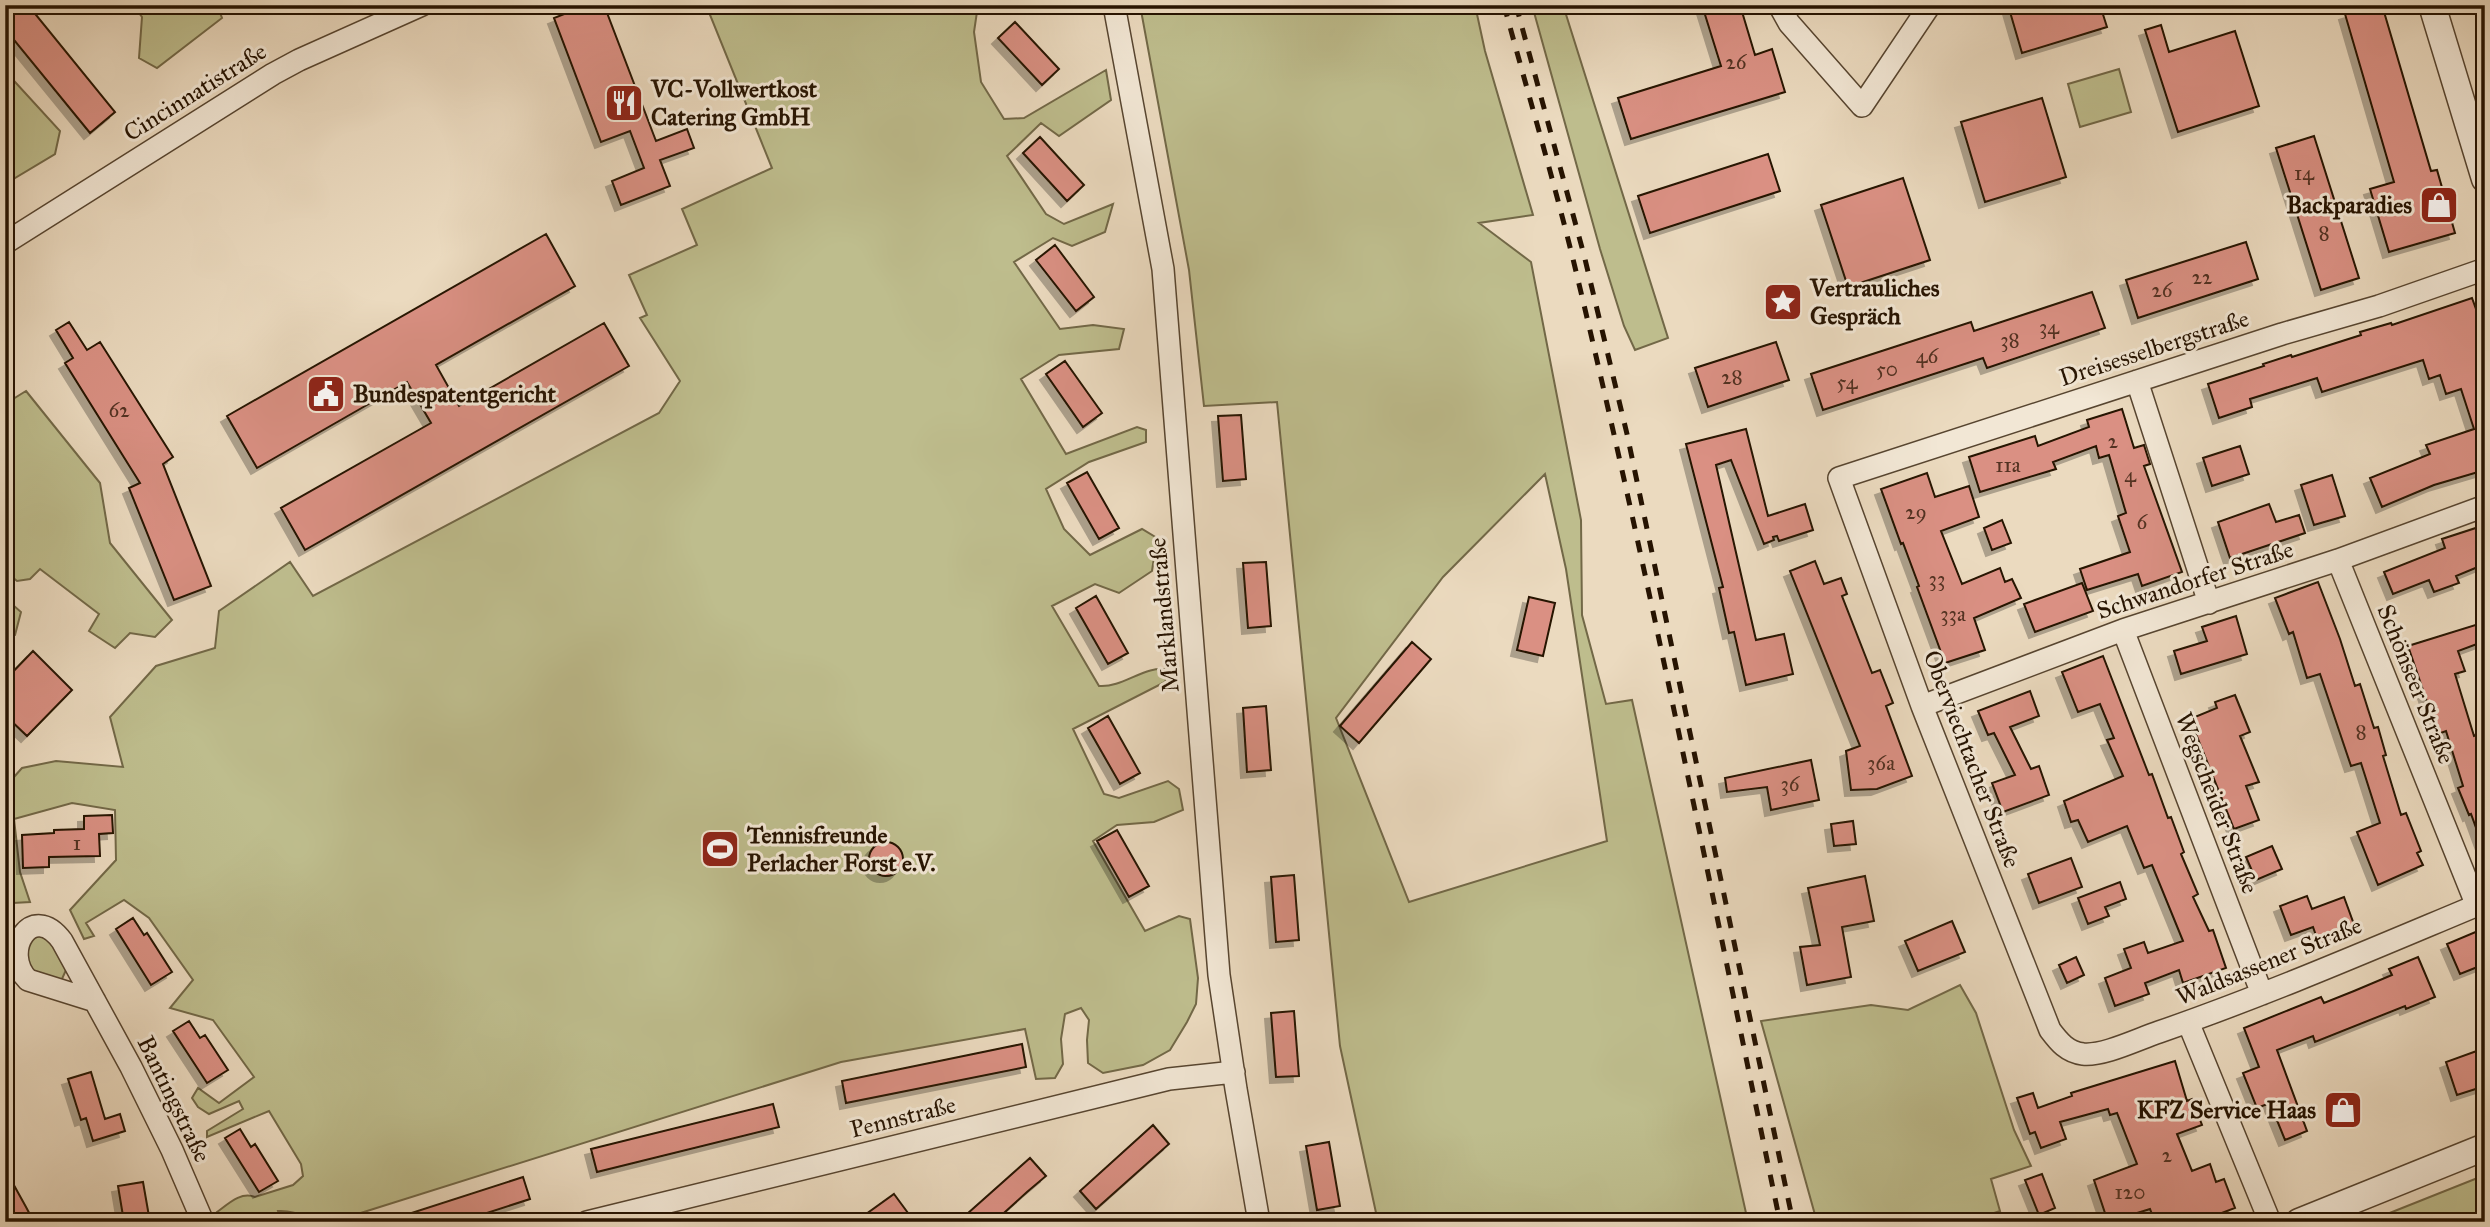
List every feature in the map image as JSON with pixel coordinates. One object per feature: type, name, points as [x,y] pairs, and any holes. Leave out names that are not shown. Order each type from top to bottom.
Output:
[{"type":"street","name":"Cincinnatistraße","points":[[5,243],[273,74],[422,5]]},
{"type":"street","name":"Marklandstraße","points":[[1114,5],[1163,269],[1218,961],[1259,1222]]},
{"type":"street","points":[[1779,5],[1789,23],[1862,107],[1930,5]]},
{"type":"street","points":[[2432,5],[2485,179]]},
{"type":"street","name":"Dreisesselbergstraße","points":[[1839,478],[2282,334],[2379,306],[2485,269]]},
{"type":"street","points":[[2137,381],[2209,603]]},
{"type":"street","name":"Oberviechtacher Straße","points":[[1839,478],[1922,706],[2050,1030],[2069,1051]]},
{"type":"street","name":"Schwandorfer Straße","points":[[1922,706],[2123,630],[2338,560],[2485,506]]},
{"type":"street","name":"Schönseer Straße","points":[[2338,560],[2481,904]]},
{"type":"street","name":"Wegscheider Straße","points":[[2123,630],[2262,994]]},
{"type":"street","name":"Waldsassener Straße","points":[[2069,1051],[2085,1054],[2101,1052],[2188,1022],[2481,904]]},
{"type":"street","name":"Bantingstraße","points":[[95,1001],[166,1138],[203,1222]]},
{"type":"street","points":[[2188,1022],[2270,1222]]},
{"type":"street","name":"Pennstraße","points":[[587,1222],[1169,1079],[1234,1072]]},
{"type":"street","points":[[2299,1222],[2485,1147]]},
{"type":"shaded area","points":[[133,5],[217,5],[222,18],[157,68],[139,58],[142,17]]},
{"type":"shaded area","points":[[706,5],[978,5],[974,32],[981,82],[1004,119],[1024,118],[1106,70],[1111,100],[1059,136],[1041,123],[1007,156],[1046,214],[1064,224],[1113,204],[1105,232],[1072,246],[1053,238],[1014,262],[1060,329],[1093,325],[1124,329],[1119,349],[1059,355],[1021,379],[1066,454],[1137,427],[1146,430],[1146,442],[1089,462],[1046,489],[1064,529],[1090,555],[1142,529],[1157,538],[1152,571],[1119,593],[1095,584],[1052,606],[1099,686],[1117,684],[1151,670],[1169,670],[1165,682],[1073,729],[1104,794],[1119,798],[1168,781],[1179,789],[1183,810],[1154,822],[1117,825],[1093,841],[1145,931],[1179,916],[1190,919],[1198,978],[1196,1004],[1170,1050],[1143,1065],[1103,1073],[1088,1063],[1089,1020],[1081,1008],[1065,1014],[1061,1039],[1063,1064],[1055,1078],[1036,1079],[1025,1029],[841,1062],[348,1217],[349,1222],[321,1223],[294,1213],[278,1211],[281,1222],[220,1222],[217,1212],[235,1199],[255,1197],[293,1185],[303,1176],[301,1164],[269,1111],[207,1137],[207,1131],[243,1109],[239,1101],[209,1114],[198,1107],[192,1098],[198,1088],[219,1103],[254,1077],[213,1020],[170,1008],[193,980],[149,918],[124,900],[86,923],[94,936],[84,939],[70,910],[116,860],[115,810],[72,803],[14,819],[20,872],[30,902],[13,903],[5,888],[5,787],[22,768],[56,761],[123,767],[110,717],[156,666],[215,648],[219,611],[290,562],[313,596],[659,413],[680,381],[640,318],[647,315],[629,275],[697,245],[682,209],[772,168]]},
{"type":"shaded area","points":[[1140,5],[1475,5],[1485,51],[1533,215],[1479,223],[1531,262],[1581,520],[1582,615],[1606,704],[1632,700],[1748,1222],[1378,1222],[1340,1046],[1277,402],[1204,406],[1189,270]],"holes":[[[1545,474],[1566,569],[1607,841],[1409,902],[1336,718],[1443,577]]]},
{"type":"shaded area","points":[[1532,5],[1563,5],[1668,338],[1635,350],[1624,326],[1600,249]]},
{"type":"shaded area","points":[[2119,69],[2131,112],[2080,127],[2068,84]]},
{"type":"shaded area","points":[[5,71],[60,131],[55,154],[5,184]]},
{"type":"shaded area","points":[[26,391],[100,483],[110,543],[172,620],[155,637],[130,633],[115,648],[89,631],[99,614],[40,569],[30,579],[17,581],[5,571],[5,404]]},
{"type":"shaded area","points":[[5,598],[21,612],[15,635],[5,639]]},
{"type":"shaded area","points":[[39,935],[52,943],[66,970],[62,979],[26,970],[20,944]]},
{"type":"shaded area","points":[[1960,985],[1976,1013],[2014,1130],[2031,1166],[1991,1179],[2000,1211],[1968,1222],[1817,1222],[1761,1021],[1871,1005],[1908,1010]]},
{"type":"shaded area","points":[[2485,1175],[2485,1222],[2367,1222]]},
{"type":"building","points":[[5,5],[28,5],[115,112],[90,133],[5,29]]},
{"type":"building","points":[[587,5],[604,5],[656,141],[687,129],[694,148],[660,160],[670,186],[621,205],[612,181],[644,168],[630,131],[601,142],[554,18]]},
{"type":"building","points":[[1702,5],[1740,5],[1755,55],[1772,49],[1785,92],[1631,139],[1618,98],[1721,66]]},
{"type":"building","points":[[2008,5],[2100,5],[2107,27],[2022,53]]},
{"type":"building","points":[[2382,5],[2431,171],[2437,170],[2455,233],[2389,252],[2370,189],[2394,182],[2345,14]]},
{"type":"building","points":[[1015,22],[1059,69],[1042,85],[998,38]]},
{"type":"building","points":[[2161,25],[2169,52],[2235,31],[2259,106],[2178,132],[2145,30]]},
{"type":"building","points":[[2042,98],[2066,177],[1985,202],[1961,122]]},
{"type":"building","points":[[2314,136],[2359,278],[2321,290],[2276,148]]},
{"type":"building","points":[[1040,137],[1084,185],[1067,201],[1023,153]]},
{"type":"building","points":[[1768,154],[1780,191],[1650,233],[1638,196]]},
{"type":"building","points":[[1903,178],[1930,260],[1848,287],[1821,205]]},
{"type":"building","name":"Bundespatentgericht","points":[[546,234],[575,286],[436,365],[459,406],[604,323],[629,366],[305,550],[281,508],[431,423],[407,382],[257,468],[227,416]]},
{"type":"building","points":[[2246,242],[2258,279],[2138,318],[2126,280]]},
{"type":"building","points":[[1055,245],[1094,297],[1076,311],[1036,260]]},
{"type":"building","points":[[2092,292],[2105,328],[1987,368],[1983,358],[1823,410],[1811,374],[1971,322],[1974,331]]},
{"type":"building","points":[[2472,298],[2485,334],[2485,470],[2434,485],[2382,507],[2370,478],[2430,454],[2426,445],[2474,429],[2461,389],[2446,394],[2440,375],[2429,379],[2423,360],[2322,392],[2317,378],[2250,399],[2252,407],[2219,418],[2208,384],[2291,355],[2292,357],[2361,335],[2360,332],[2391,323],[2392,325]]},
{"type":"building","points":[[69,322],[87,350],[100,342],[173,457],[163,464],[211,586],[174,600],[129,488],[140,483],[65,363],[73,358],[56,330]]},
{"type":"building","points":[[1776,342],[1789,380],[1708,407],[1695,368]]},
{"type":"building","points":[[1065,361],[1102,413],[1083,427],[1046,374]]},
{"type":"building","points":[[2122,409],[2134,448],[2144,445],[2150,464],[2144,466],[2182,572],[2142,586],[2138,574],[2087,590],[2080,569],[2130,552],[2118,516],[2126,513],[2109,455],[2099,458],[2096,446],[2053,462],[2056,469],[1980,492],[1969,457],[2035,436],[2038,446],[2089,427],[2087,420]]},
{"type":"building","points":[[1241,415],[1246,479],[1223,481],[1218,416]]},
{"type":"building","points":[[1746,429],[1768,516],[1805,504],[1813,530],[1779,541],[1777,536],[1773,537],[1774,540],[1764,544],[1731,460],[1716,465],[1756,640],[1784,634],[1793,674],[1746,685],[1734,632],[1729,633],[1719,588],[1723,587],[1686,444]]},
{"type":"building","points":[[2240,446],[2249,474],[2212,486],[2203,458]]},
{"type":"building","points":[[1087,472],[1119,528],[1099,539],[1067,483]]},
{"type":"building","points":[[1927,473],[1935,497],[1969,486],[1979,517],[1941,531],[1962,584],[2000,568],[2005,582],[2012,579],[2021,598],[1974,618],[1985,650],[1945,663],[1917,587],[1919,586],[1881,489]]},
{"type":"building","points":[[2332,475],[2345,516],[2314,525],[2301,485]]},
{"type":"building","points":[[2269,504],[2276,522],[2299,515],[2305,533],[2230,558],[2218,522]]},
{"type":"building","points":[[2002,520],[2011,543],[1992,550],[1984,528]]},
{"type":"building","points":[[2485,525],[2485,564],[2456,576],[2459,583],[2434,592],[2429,580],[2393,594],[2384,572],[2445,548],[2442,539]]},
{"type":"building","points":[[1815,561],[1824,584],[1841,578],[1847,594],[1842,596],[1872,673],[1880,670],[1893,703],[1886,706],[1912,776],[1877,789],[1851,790],[1846,751],[1860,746],[1790,571]]},
{"type":"building","points":[[1266,562],[1271,626],[1248,628],[1243,563]]},
{"type":"building","points":[[2318,582],[2355,686],[2360,684],[2374,728],[2378,727],[2386,755],[2383,756],[2401,815],[2406,813],[2421,851],[2417,853],[2423,865],[2378,885],[2357,832],[2380,823],[2361,763],[2351,766],[2320,674],[2307,678],[2293,632],[2289,634],[2275,598]]},
{"type":"building","points":[[2082,583],[2093,611],[2035,632],[2024,604]]},
{"type":"building","points":[[1096,596],[1128,653],[1108,664],[1076,608]]},
{"type":"building","points":[[1529,597],[1555,603],[1543,656],[1517,650]]},
{"type":"building","points":[[2236,616],[2247,654],[2181,674],[2174,651],[2207,641],[2202,627]]},
{"type":"building","points":[[2485,622],[2485,641],[2458,651],[2465,671],[2455,674],[2474,736],[2485,732],[2483,847],[2458,788],[2463,786],[2446,731],[2438,734],[2408,646]]},
{"type":"building","points":[[1412,642],[1431,659],[1359,743],[1340,726]]},
{"type":"building","points":[[33,651],[72,690],[27,736],[5,715],[5,680]]},
{"type":"building","points":[[2103,656],[2149,775],[2152,774],[2168,818],[2171,817],[2184,852],[2181,854],[2198,894],[2193,897],[2209,931],[2213,930],[2226,968],[2183,983],[2179,970],[2145,983],[2149,994],[2115,1006],[2105,978],[2131,968],[2124,949],[2144,942],[2148,953],[2183,941],[2152,865],[2144,868],[2127,826],[2088,842],[2078,820],[2071,822],[2064,801],[2123,776],[2107,740],[2114,738],[2100,704],[2078,712],[2062,672]]},
{"type":"building","points":[[2030,691],[2039,716],[2010,727],[2031,769],[2039,766],[2049,795],[2003,812],[1992,783],[2015,775],[1994,733],[1988,735],[1978,711]]},
{"type":"building","points":[[2235,695],[2250,732],[2240,736],[2259,782],[2246,786],[2259,820],[2234,829],[2190,719],[2217,708],[2215,702]]},
{"type":"building","points":[[1266,706],[1271,770],[1247,772],[1243,708]]},
{"type":"building","points":[[1108,716],[1140,773],[1120,784],[1088,728]]},
{"type":"building","points":[[1811,760],[1819,800],[1771,810],[1767,787],[1727,792],[1725,778]]},
{"type":"building","points":[[112,815],[113,833],[99,834],[100,856],[49,857],[49,867],[23,868],[22,835],[84,829],[84,816]]},
{"type":"building","points":[[1853,821],[1856,844],[1834,846],[1831,824]]},
{"type":"building","points":[[1117,830],[1149,886],[1129,897],[1097,841]]},
{"type":"building","points":[[886,842],[898,847],[903,859],[898,871],[886,876],[874,871],[869,859],[874,847]]},
{"type":"building","points":[[2272,846],[2282,869],[2256,880],[2246,857]]},
{"type":"building","points":[[2071,858],[2082,887],[2039,903],[2028,874]]},
{"type":"building","points":[[1294,875],[1299,940],[1276,942],[1271,877]]},
{"type":"building","points":[[1865,876],[1874,921],[1842,927],[1851,977],[1807,985],[1800,947],[1820,945],[1808,888]]},
{"type":"building","points":[[2120,882],[2126,899],[2105,907],[2109,916],[2088,924],[2078,898]]},
{"type":"building","points":[[2307,896],[2312,909],[2344,897],[2356,930],[2319,944],[2313,927],[2291,935],[2280,906]]},
{"type":"building","points":[[133,918],[144,935],[147,933],[172,972],[151,985],[116,929]]},
{"type":"building","points":[[1952,921],[1965,952],[1918,971],[1905,941]]},
{"type":"building","points":[[2485,928],[2485,964],[2460,974],[2447,944]]},
{"type":"building","points":[[2076,957],[2084,975],[2067,983],[2059,965]]},
{"type":"building","points":[[2418,957],[2435,997],[2406,1009],[2405,1006],[2315,1042],[2313,1036],[2277,1050],[2307,1131],[2285,1140],[2270,1103],[2257,1108],[2243,1073],[2259,1067],[2244,1028],[2321,997],[2324,1003],[2354,991],[2392,975],[2389,969]]},
{"type":"building","points":[[1294,1011],[1299,1076],[1276,1077],[1271,1013]]},
{"type":"building","points":[[189,1021],[200,1038],[205,1035],[228,1070],[207,1083],[173,1031]]},
{"type":"building","points":[[1022,1044],[1026,1067],[846,1103],[842,1081]]},
{"type":"building","points":[[2485,1048],[2485,1086],[2457,1095],[2446,1062]]},
{"type":"building","points":[[2175,1061],[2187,1101],[2192,1099],[2202,1125],[2177,1134],[2192,1171],[2210,1164],[2216,1182],[2224,1179],[2235,1208],[2198,1222],[2155,1222],[2150,1209],[2108,1222],[2094,1180],[2137,1164],[2117,1113],[2110,1115],[2108,1109],[2060,1122],[2066,1139],[2041,1148],[2035,1132],[2030,1134],[2017,1098],[2033,1093],[2038,1108],[2072,1096],[2071,1093]]},
{"type":"building","points":[[91,1072],[105,1119],[120,1114],[125,1131],[93,1141],[86,1118],[81,1120],[68,1079]]},
{"type":"building","points":[[773,1104],[779,1127],[597,1172],[591,1149]]},
{"type":"building","points":[[1153,1125],[1169,1144],[1096,1209],[1080,1191]]},
{"type":"building","points":[[240,1129],[251,1147],[255,1144],[278,1181],[259,1192],[225,1138]]},
{"type":"building","points":[[1329,1142],[1340,1206],[1317,1210],[1306,1146]]},
{"type":"building","points":[[1030,1158],[1046,1176],[994,1222],[958,1222]]},
{"type":"building","points":[[5,1169],[26,1207],[34,1222],[5,1222]]},
{"type":"building","points":[[2042,1174],[2055,1208],[2039,1215],[2025,1180]]},
{"type":"building","points":[[523,1177],[530,1199],[459,1222],[396,1222],[396,1218]]},
{"type":"building","points":[[143,1182],[150,1222],[124,1222],[118,1186]]},
{"type":"building","points":[[894,1194],[908,1213],[896,1222],[855,1222]]},
{"type":"railway","points":[[1504,5],[1565,227],[1601,379],[1680,740],[1780,1222]]},
{"type":"railway","points":[[1516,5],[1584,255],[1627,434],[1793,1222]]},
{"type":"place","name":"VC-Vollwertkost Catering GmbH","points":[[624,103]]},
{"type":"place","name":"Backparadies","points":[[2439,205]]},
{"type":"place","name":"Vertrauliches Gespräch","points":[[1783,302]]},
{"type":"place","name":"Bundespatentgericht","points":[[326,394]]},
{"type":"place","name":"Tennisfreunde Perlacher Forst e.V.","points":[[720,849]]},
{"type":"place","name":"KFZ Service Haas","points":[[2343,1110]]}]
